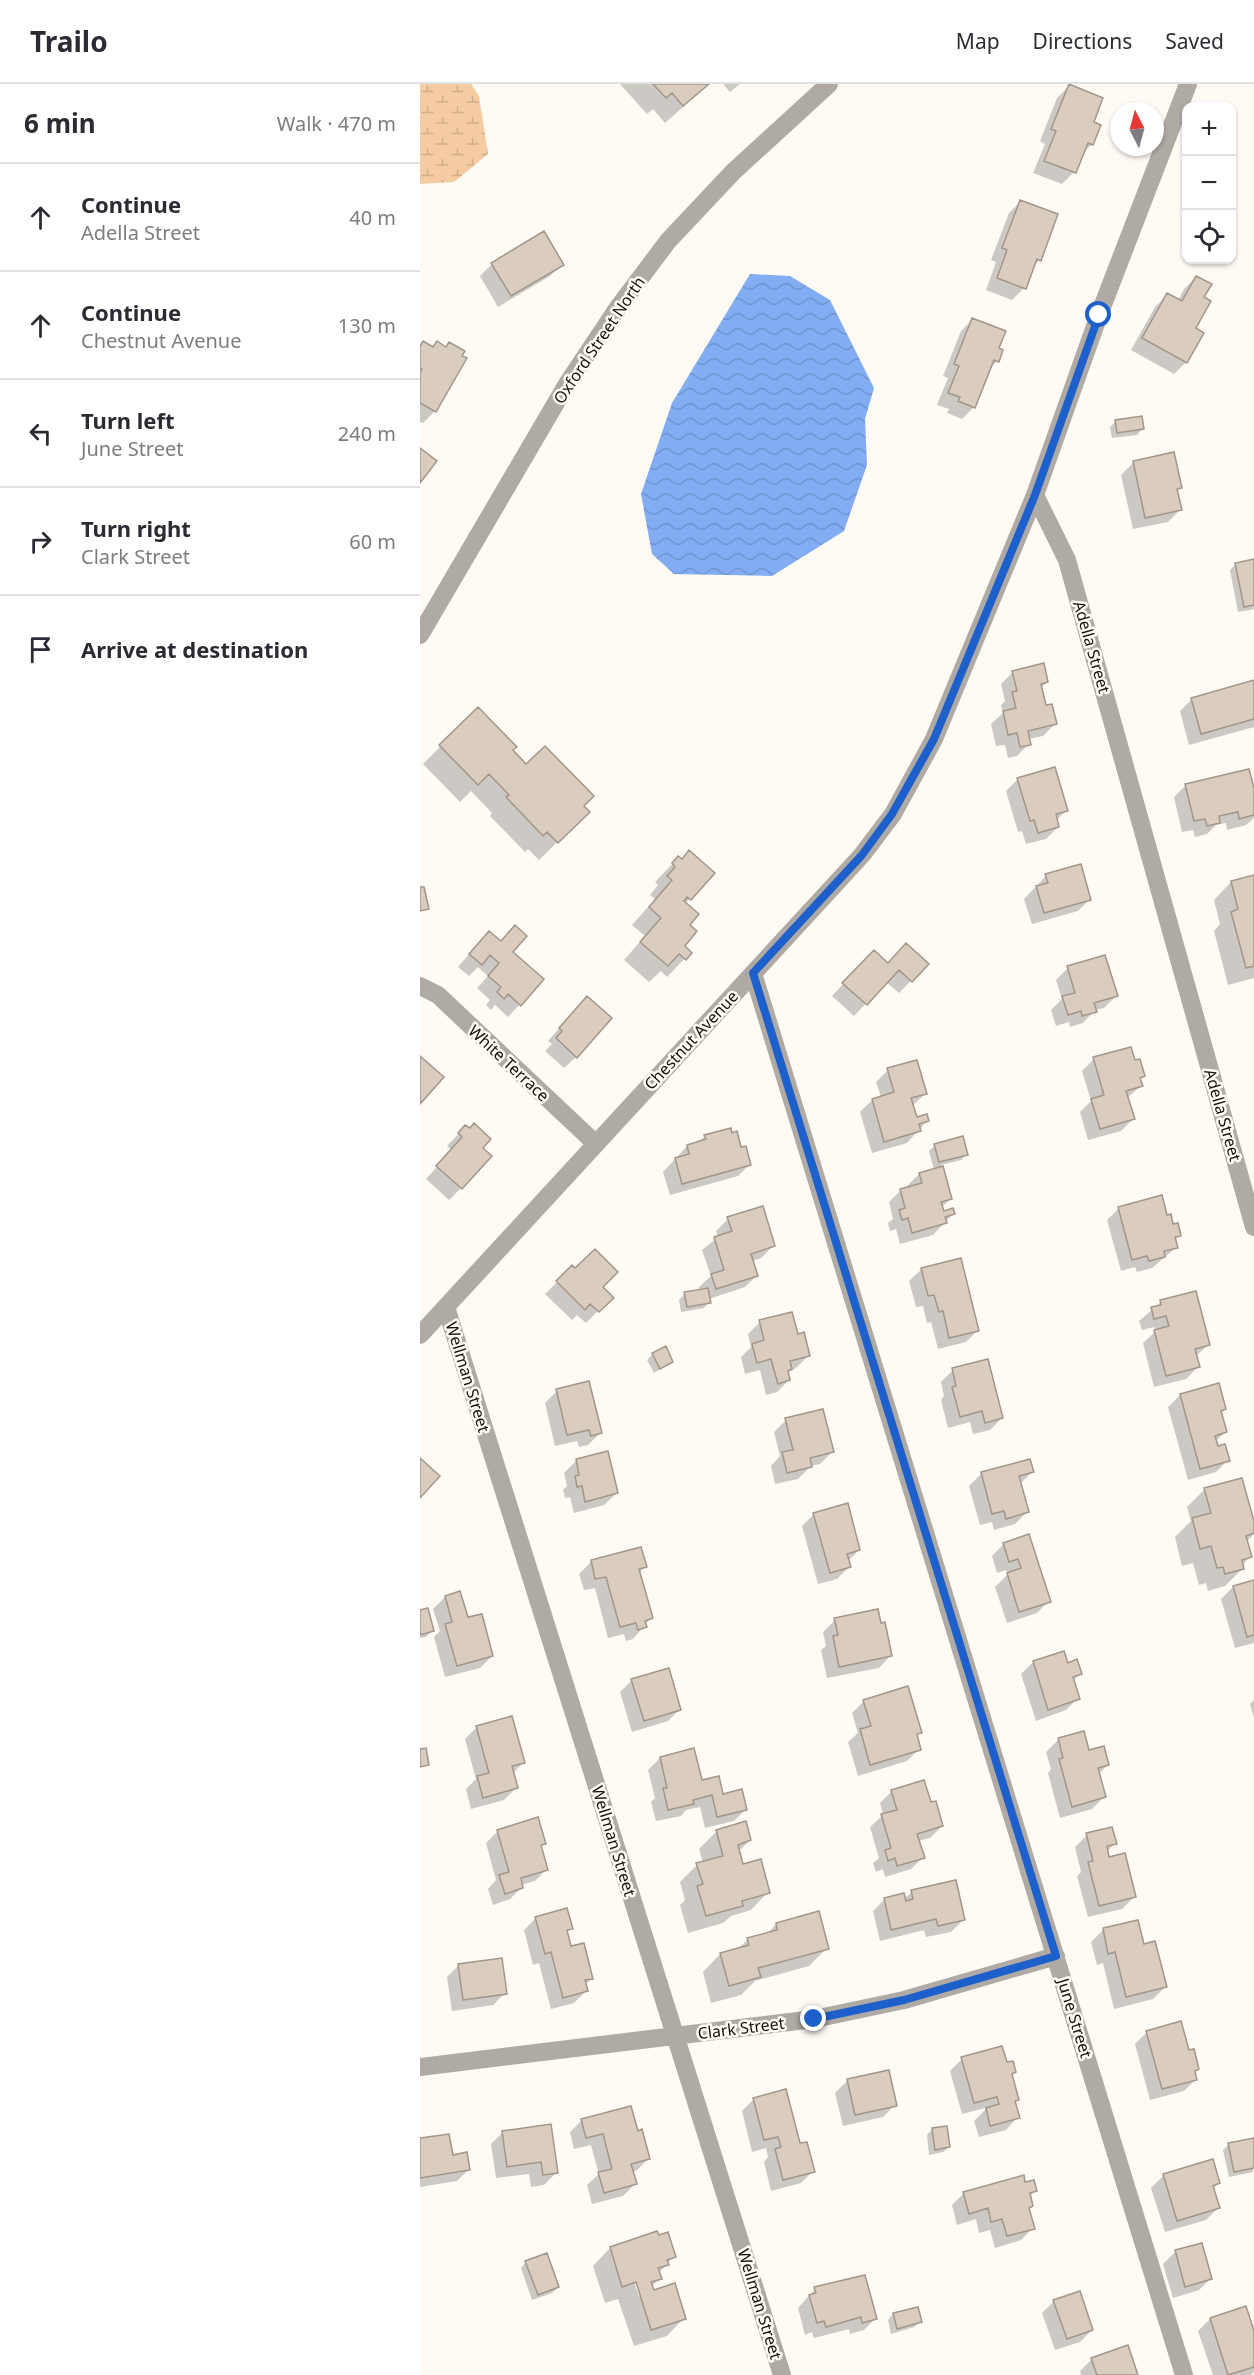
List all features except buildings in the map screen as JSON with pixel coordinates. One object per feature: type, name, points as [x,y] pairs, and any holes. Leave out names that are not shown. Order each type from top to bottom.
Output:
[{"type":"street","name":"Oxford Street North","points":[[420,635],[567,384],[617,309],[668,241],[733,172],[829,84]]},
{"type":"street","points":[[1035,495],[1103,304],[1188,84]]},
{"type":"street","name":"Chestnut Avenue","points":[[420,1335],[862,855],[892,814],[934,739],[1035,495]]},
{"type":"street","name":"Adella Street","points":[[1035,495],[1068,560],[1254,1227]]},
{"type":"street","name":"June Street","points":[[753,973],[1184,2375]]},
{"type":"street","name":"White Terrace","points":[[420,986],[444,1001],[596,1144]]},
{"type":"street","name":"Wellman Street","points":[[446,1307],[782,2375]]},
{"type":"street","name":"Clark Street","points":[[420,2067],[814,2019],[874,2007],[1056,1956]]},
{"type":"green space","points":[[420,84],[471,84],[479,96],[488,154],[454,182],[420,184]]},
{"type":"water","points":[[750,274],[790,276],[830,300],[874,388],[865,419],[867,465],[844,531],[772,576],[674,574],[652,554],[641,494],[672,403]]},
{"type":"route","points":[[814,2019],[904,2000],[1056,1956],[753,973],[862,855],[892,814],[934,739],[1035,495],[1099,315]]}]
